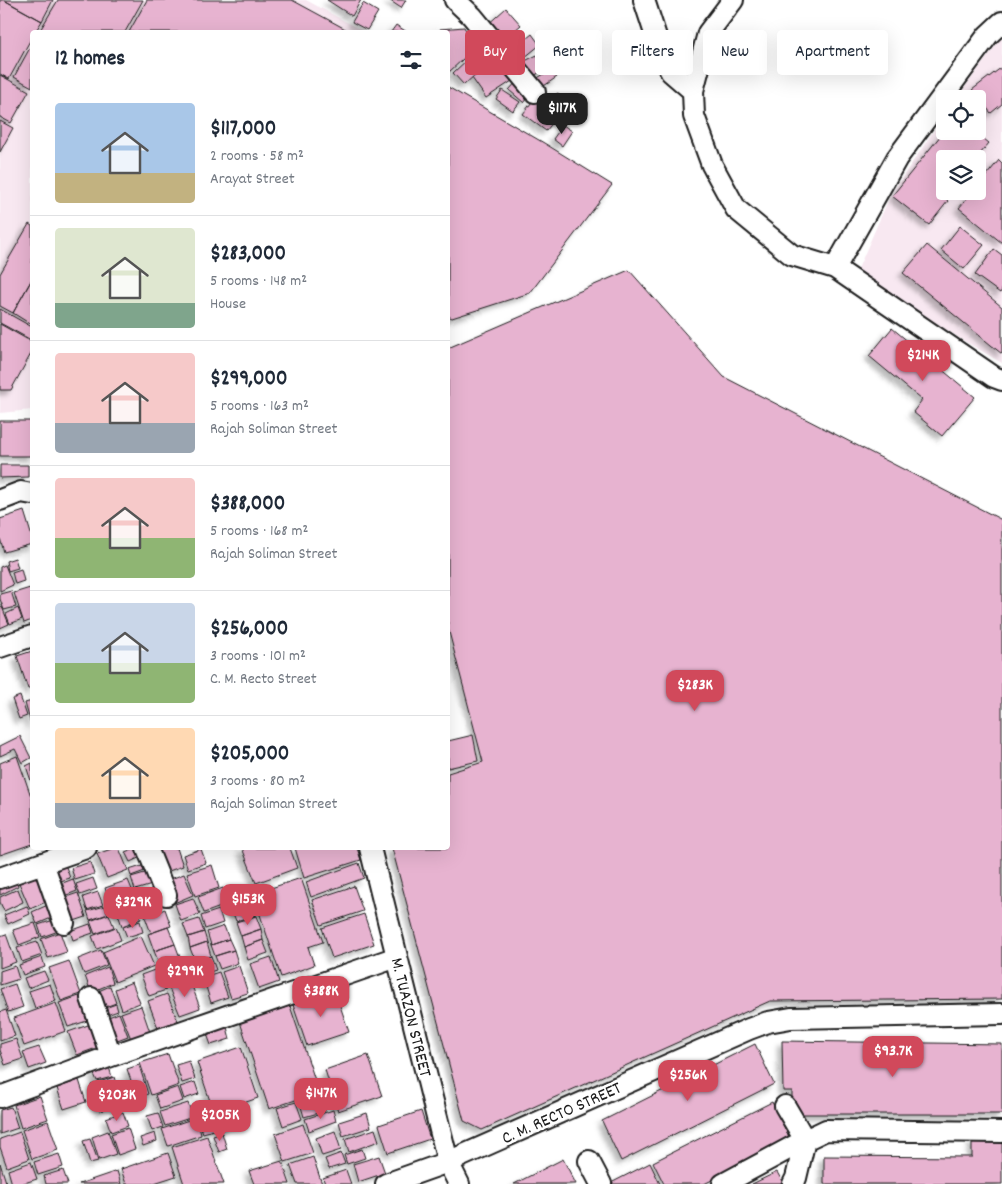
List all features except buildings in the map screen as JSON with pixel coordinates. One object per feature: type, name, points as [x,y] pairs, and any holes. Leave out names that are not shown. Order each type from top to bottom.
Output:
[{"type":"street","points":[[455,0],[472,16],[535,92]]},
{"type":"street","points":[[644,0],[662,55],[671,72],[693,91]]},
{"type":"street","points":[[733,0],[708,33],[693,91],[694,116],[712,164],[736,209],[792,255],[835,268],[994,378],[1002,380]]},
{"type":"street","points":[[835,268],[897,158],[988,35],[1002,22]]},
{"type":"street","points":[[0,500],[21,492],[30,494]]},
{"type":"street","points":[[0,647],[30,637]]},
{"type":"street","points":[[0,878],[80,850]]},
{"type":"street","points":[[148,850],[166,895]]},
{"type":"street","name":"M. TUAZON STREET","points":[[370,850],[448,1162],[459,1184]]},
{"type":"street","points":[[43,862],[64,923]]},
{"type":"street","points":[[0,1096],[397,958]]},
{"type":"street","points":[[91,998],[111,1056]]},
{"type":"street","name":"C. M. RECTO STREET","points":[[386,1184],[448,1162],[768,1022],[791,1018],[1002,1014]]},
{"type":"street","points":[[785,1106],[805,1140],[793,1184]]},
{"type":"street","points":[[723,1184],[826,1130],[1002,1132]]},
{"type":"street","points":[[589,1161],[601,1184]]},
{"type":"shaded area","points":[[0,0],[306,0],[361,30],[30,30],[30,410],[0,413]]},
{"type":"shaded area","points":[[1002,37],[1002,363],[961,339],[857,271],[891,194],[936,127],[936,140],[986,140],[986,90],[963,90]]}]
